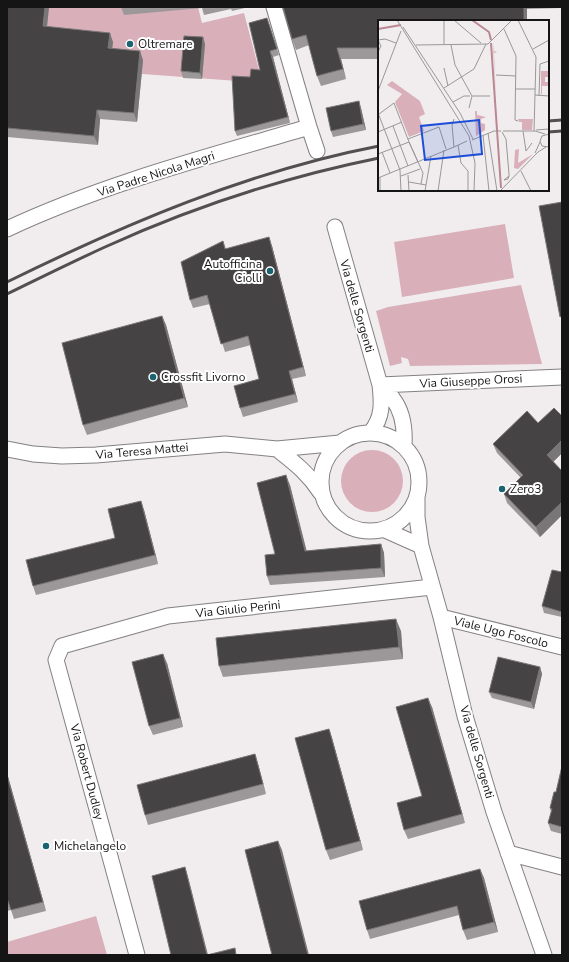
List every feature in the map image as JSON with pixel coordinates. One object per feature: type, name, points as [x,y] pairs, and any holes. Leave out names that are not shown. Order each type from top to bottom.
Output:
[{"type":"street","points":[[274,7],[317,151]]},
{"type":"street","name":"Via Padre Nicola Magri","points":[[7,230],[51,209],[108,189],[309,127]]},
{"type":"street","name":"Via delle Sorgenti","points":[[335,227],[380,385],[382,404],[380,417],[371,432]]},
{"type":"street","name":"Via Giuseppe Orosi","points":[[380,385],[562,377]]},
{"type":"street","name":"Via delle Sorgenti","points":[[380,385],[394,399],[400,414],[405,431],[404,446]]},
{"type":"street","name":"Via delle Sorgenti","points":[[385,530],[406,515],[417,498],[420,488],[419,469],[411,453],[389,435],[371,432],[361,433],[340,443],[329,454],[322,470],[322,495],[330,510],[343,524],[362,531],[385,530],[421,546]]},
{"type":"street","name":"Via Teresa Mattei","points":[[7,449],[33,454],[62,456],[225,444],[277,449],[340,443]]},
{"type":"street","points":[[277,449],[301,467],[312,478],[322,495]]},
{"type":"street","name":"Via delle Sorgenti","points":[[417,498],[417,517],[421,546],[441,617],[465,716],[494,812],[544,955]]},
{"type":"street","name":"Via Giulio Perini","points":[[56,660],[62,646],[168,616],[432,587]]},
{"type":"street","name":"Viale Ugo Foscolo","points":[[441,617],[562,647]]},
{"type":"street","name":"Via Robert Dudley","points":[[56,660],[136,955]]},
{"type":"street","points":[[508,853],[562,867]]},
{"type":"shaded area","name":"Oltremare","points":[[7,7],[198,7],[202,23],[244,13],[260,74],[251,82],[7,64]]},
{"type":"shaded area","points":[[505,224],[514,278],[402,297],[394,242]]},
{"type":"shaded area","points":[[521,285],[542,364],[410,366],[408,359],[401,357],[402,363],[390,366],[376,311],[388,307]]},
{"type":"shaded area","points":[[372,450],[384,453],[394,459],[400,469],[403,481],[400,493],[394,503],[384,509],[372,512],[360,509],[350,503],[344,493],[341,481],[344,469],[350,459],[360,453]]},
{"type":"shaded area","points":[[96,916],[107,955],[7,955],[7,942]]},
{"type":"building","points":[[7,7],[45,7],[43,26],[110,33],[108,48],[140,51],[134,113],[97,110],[94,136],[7,128]]},
{"type":"building","points":[[283,7],[524,7],[524,20],[378,20],[378,48],[337,48],[343,69],[317,76],[306,35],[292,39]]},
{"type":"building","points":[[267,18],[277,49],[270,51],[288,117],[235,131],[232,76],[250,77],[251,69],[260,70],[249,23]]},
{"type":"building","points":[[184,36],[203,37],[200,73],[181,71]]},
{"type":"building","points":[[359,101],[363,124],[331,131],[326,108]]},
{"type":"building","points":[[562,202],[562,316],[560,317],[539,206]]},
{"type":"building","points":[[269,237],[303,367],[289,371],[295,394],[240,408],[234,386],[259,379],[248,336],[221,344],[207,295],[190,300],[181,262],[223,241],[225,249]]},
{"type":"building","points":[[162,316],[184,398],[83,425],[62,343]]},
{"type":"building","points":[[554,408],[562,416],[562,440],[547,455],[562,471],[562,502],[536,527],[504,494],[523,475],[493,444],[527,411],[538,423]]},
{"type":"building","points":[[286,475],[305,551],[381,544],[381,568],[267,576],[265,555],[275,554],[257,483]]},
{"type":"building","points":[[141,501],[155,555],[33,586],[26,560],[115,538],[108,509]]},
{"type":"building","points":[[552,570],[562,572],[562,612],[542,606]]},
{"type":"building","points":[[396,619],[399,647],[219,666],[216,638]]},
{"type":"building","points":[[163,654],[180,718],[149,726],[132,662]]},
{"type":"building","points":[[498,657],[540,667],[531,702],[489,692]]},
{"type":"building","points":[[428,698],[462,814],[404,830],[397,803],[422,796],[396,707]]},
{"type":"building","points":[[329,729],[360,841],[326,850],[295,738]]},
{"type":"building","points":[[255,754],[263,784],[145,815],[137,785]]},
{"type":"building","points":[[562,766],[562,827],[548,823],[552,809],[550,808],[554,792],[556,792]]},
{"type":"building","points":[[7,776],[43,902],[11,910],[7,901]]},
{"type":"building","points":[[278,841],[308,955],[272,955],[245,850]]},
{"type":"building","points":[[185,867],[207,955],[171,955],[152,876]]},
{"type":"building","points":[[480,869],[494,922],[463,930],[457,906],[367,930],[359,901]]},
{"type":"building","points":[[235,948],[236,955],[207,955]]},
{"type":"railway","points":[[549,121],[562,120]]},
{"type":"railway","points":[[549,132],[562,131]]},
{"type":"railway","points":[[7,282],[142,220],[188,202],[283,170],[378,146]]},
{"type":"railway","points":[[7,294],[138,232],[206,206],[309,174],[378,158]]},
{"type":"place","name":"Oltremare","points":[[130,44]]},
{"type":"place","name":"Autofficina Ciolli","points":[[270,271]]},
{"type":"place","name":"Crossfit Livorno","points":[[153,377]]},
{"type":"place","name":"Zero3","points":[[502,489]]},
{"type":"place","name":"Michelangelo","points":[[46,846]]}]
